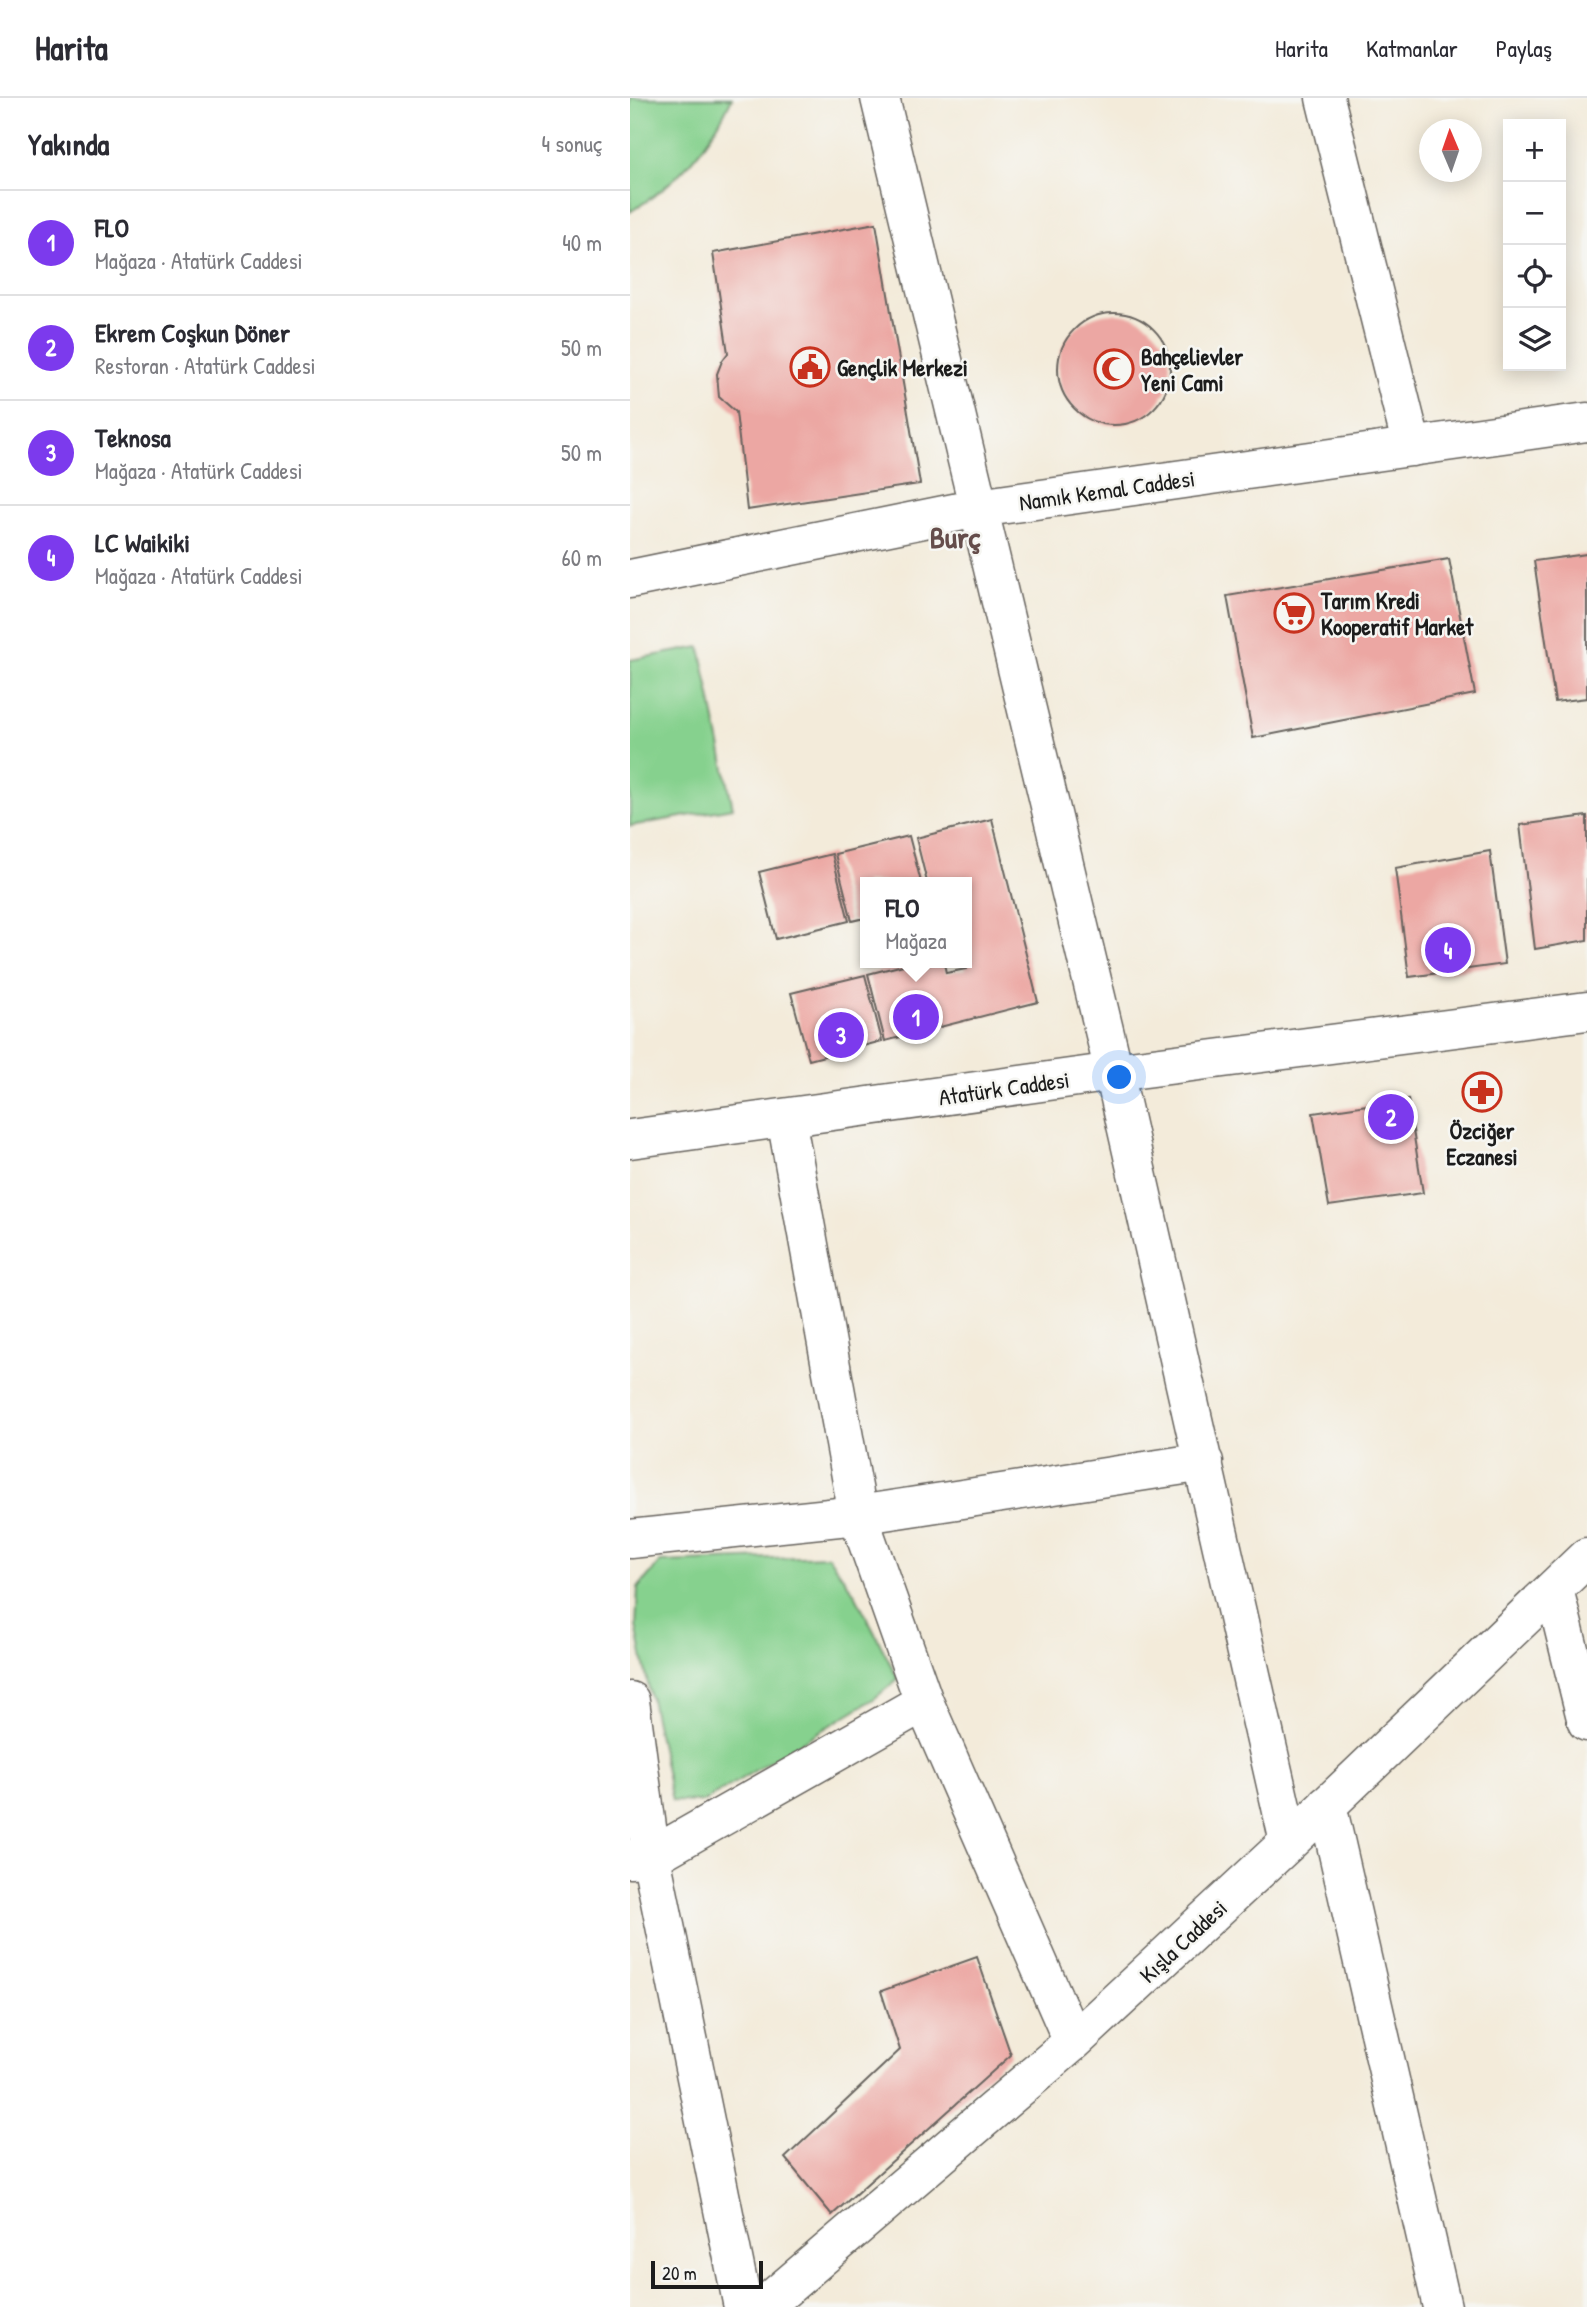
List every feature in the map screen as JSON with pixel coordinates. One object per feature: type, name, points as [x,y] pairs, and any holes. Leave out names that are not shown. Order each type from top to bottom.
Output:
[{"type":"street","points":[[880,98],[1114,1072],[1289,1842]]},
{"type":"street","points":[[1325,98],[1412,447]]},
{"type":"street","name":"Namık Kemal Caddesi","points":[[630,579],[978,508],[1587,422]]},
{"type":"street","name":"Atatürk Caddesi","points":[[630,1139],[1114,1072],[1587,1011]]},
{"type":"street","points":[[786,1118],[858,1514],[924,1702],[1073,2042]]},
{"type":"street","points":[[630,1539],[858,1514],[1204,1462]]},
{"type":"street","name":"Kışla Caddesi","points":[[763,2307],[1073,2042],[1289,1842],[1587,1557]]},
{"type":"street","points":[[1554,1589],[1587,1722]]},
{"type":"street","points":[[630,1701],[640,1858],[743,2307]]},
{"type":"street","points":[[640,1858],[924,1702]]},
{"type":"street","points":[[1327,1805],[1442,2307]]},
{"type":"green space","points":[[630,98],[732,98],[713,132],[690,163],[662,190],[630,212]]},
{"type":"green space","points":[[700,647],[733,808],[630,826],[630,660]]},
{"type":"green space","points":[[828,1556],[855,1594],[898,1679],[875,1698],[703,1802],[672,1801],[636,1626],[638,1588],[660,1562]]},
{"type":"building","name":"Gençlik Merkezi","points":[[876,223],[920,484],[747,510],[736,412],[719,397],[717,374],[728,353],[713,253]]},
{"type":"building","name":"Bahçelievler Yeni Cami","points":[[1114,313],[1135,317],[1154,329],[1166,348],[1170,369],[1166,390],[1154,409],[1135,421],[1114,425],[1093,421],[1074,409],[1062,390],[1058,369],[1062,348],[1074,329],[1093,317]]},
{"type":"building","points":[[1587,554],[1587,698],[1555,702],[1534,561]]},
{"type":"building","points":[[1449,559],[1475,694],[1253,738],[1227,596]]},
{"type":"building","points":[[1587,816],[1587,940],[1535,949],[1520,825]]},
{"type":"building","points":[[992,819],[1038,1002],[885,1041],[868,974],[891,968],[945,968],[946,973],[972,968],[972,877],[926,877],[916,838]]},
{"type":"building","points":[[909,836],[920,877],[860,877],[860,919],[852,921],[835,854]]},
{"type":"building","points":[[1490,851],[1505,964],[1409,977],[1395,868]]},
{"type":"building","points":[[832,854],[849,921],[776,939],[759,872]]},
{"type":"building","points":[[865,975],[882,1041],[809,1060],[791,993]]},
{"type":"building","points":[[1408,1099],[1423,1193],[1329,1206],[1313,1113]]},
{"type":"building","points":[[977,1957],[1011,2055],[832,2215],[785,2158],[900,2050],[881,1991]]},
{"type":"place","name":"Gençlik Merkezi","points":[[810,367]]},
{"type":"place","name":"Bahçelievler Yeni Cami","points":[[1114,369]]},
{"type":"place","name":"Tarım Kredi Kooperatif Market","points":[[1294,613]]},
{"type":"place","name":"LC Waikiki","points":[[1448,950]]},
{"type":"place","name":"FLO","points":[[916,1017]]},
{"type":"place","name":"Teknosa","points":[[841,1035]]},
{"type":"place","name":"Özciğer Eczanesi","points":[[1482,1092]]},
{"type":"place","name":"Ekrem Coşkun Döner","points":[[1391,1117]]},
{"type":"district","name":"Burç","points":[[955,537]]}]
